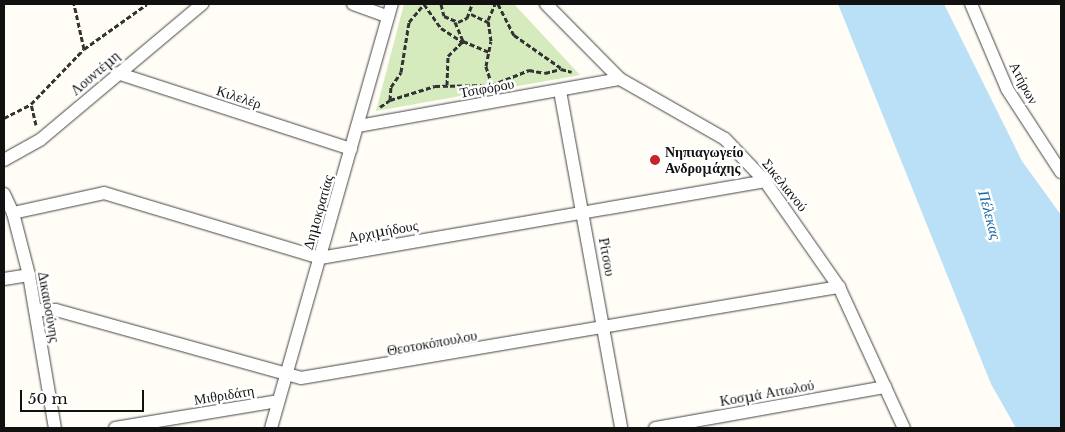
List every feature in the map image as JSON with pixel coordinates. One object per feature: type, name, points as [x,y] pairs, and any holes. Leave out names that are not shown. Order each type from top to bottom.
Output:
[{"type":"street","name":"Λουντέμη","points":[[4,160],[40,140],[117,73],[202,4]]},
{"type":"street","points":[[353,4],[388,17]]},
{"type":"street","name":"Δημοκρατίας","points":[[270,428],[392,4]]},
{"type":"street","name":"Σικελιανού","points":[[546,4],[620,79],[725,139],[765,181],[839,287],[904,428]]},
{"type":"street","name":"Ατήρων","points":[[970,4],[1007,89],[1061,172]]},
{"type":"street","name":"Κιλελέρ","points":[[117,73],[351,150]]},
{"type":"street","name":"Τσιφόρου","points":[[358,126],[620,79]]},
{"type":"street","name":"Ρίτσου","points":[[560,91],[605,328],[621,428]]},
{"type":"street","name":"Αρχιμήδους","points":[[13,213],[104,193],[320,258],[765,181]]},
{"type":"street","name":"Δικαιοσύνης","points":[[4,194],[13,213],[29,275],[55,428]]},
{"type":"street","points":[[4,279],[29,275]]},
{"type":"street","name":"Θεοτοκόπουλου","points":[[35,310],[56,310],[285,376],[326,377],[839,287]]},
{"type":"street","name":"Κοσμά Αιτωλού","points":[[655,428],[885,386]]},
{"type":"street","name":"Μιθριδάτη","points":[[115,428],[278,401]]},
{"type":"path","points":[[74,4],[84,49]]},
{"type":"path","points":[[4,118],[31,104],[84,49],[147,4]]},
{"type":"path","points":[[390,100],[391,87],[403,65],[406,30],[424,4],[441,28],[464,43],[489,52]]},
{"type":"path","points":[[441,4],[444,16],[455,22],[464,43]]},
{"type":"path","points":[[470,14],[472,4]]},
{"type":"path","points":[[492,85],[486,66],[489,52],[488,22],[496,4]]},
{"type":"path","points":[[496,4],[514,35],[561,69],[580,75]]},
{"type":"path","points":[[455,22],[470,14]]},
{"type":"path","points":[[470,14],[488,22]]},
{"type":"path","points":[[447,85],[448,56],[464,43]]},
{"type":"path","points":[[376,111],[390,100],[447,85],[492,85],[514,73],[561,69]]},
{"type":"path","points":[[31,104],[40,140]]},
{"type":"green space","points":[[404,4],[514,4],[580,75],[376,111]]},
{"type":"water","name":"Πέλεκας","points":[[838,4],[944,4],[1022,161],[1061,215],[1061,428],[1016,428],[991,384]]},
{"type":"place","name":"Νηπιαγωγείο Ανδρομάχης","points":[[655,160]]}]
